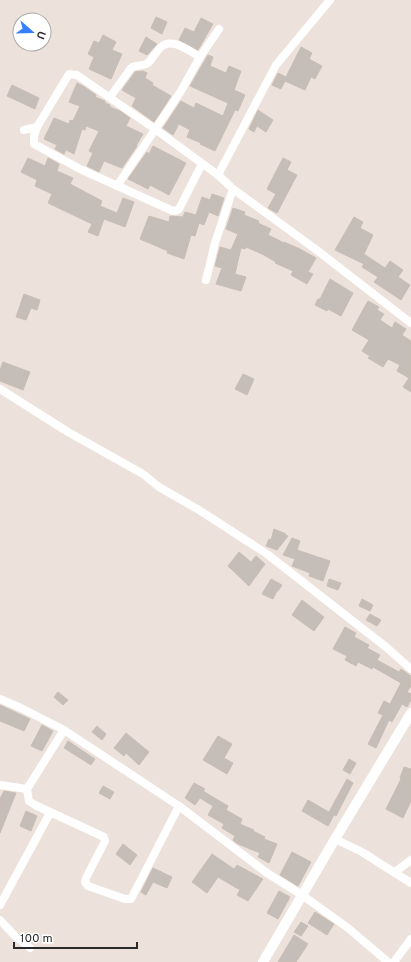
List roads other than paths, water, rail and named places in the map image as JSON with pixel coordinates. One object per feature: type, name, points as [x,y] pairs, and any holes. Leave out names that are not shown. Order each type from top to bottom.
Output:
[{"type":"street","points":[[218,175],[276,65],[330,0]]},
{"type":"street","points":[[117,186],[219,29]]},
{"type":"street","points":[[110,97],[131,68],[148,63],[161,46],[166,44],[177,45],[200,57]]},
{"type":"street","points":[[202,164],[180,207],[176,211],[80,169],[34,144],[34,136],[37,127],[69,74],[77,76],[110,97],[218,175],[233,189],[324,255],[411,323]]},
{"type":"street","points":[[24,130],[37,127]]},
{"type":"street","points":[[206,280],[215,243],[233,189]]},
{"type":"street","points":[[0,388],[68,432],[143,474],[159,487],[199,510],[267,554],[411,669]]},
{"type":"street","points":[[0,699],[64,730],[179,806],[267,873],[302,895],[348,928],[388,962]]},
{"type":"street","points":[[263,962],[411,712]]},
{"type":"street","points":[[64,730],[27,789],[29,801],[50,813],[104,837],[105,841],[86,878],[85,882],[88,886],[128,900],[131,899],[179,806]]},
{"type":"street","points":[[0,785],[27,789]]},
{"type":"street","points":[[0,905],[50,813]]},
{"type":"street","points":[[335,839],[362,852],[411,883]]},
{"type":"street","points":[[395,872],[411,860]]},
{"type":"street","points":[[0,920],[15,936],[30,948]]},
{"type":"street","points":[[394,962],[411,939]]}]
